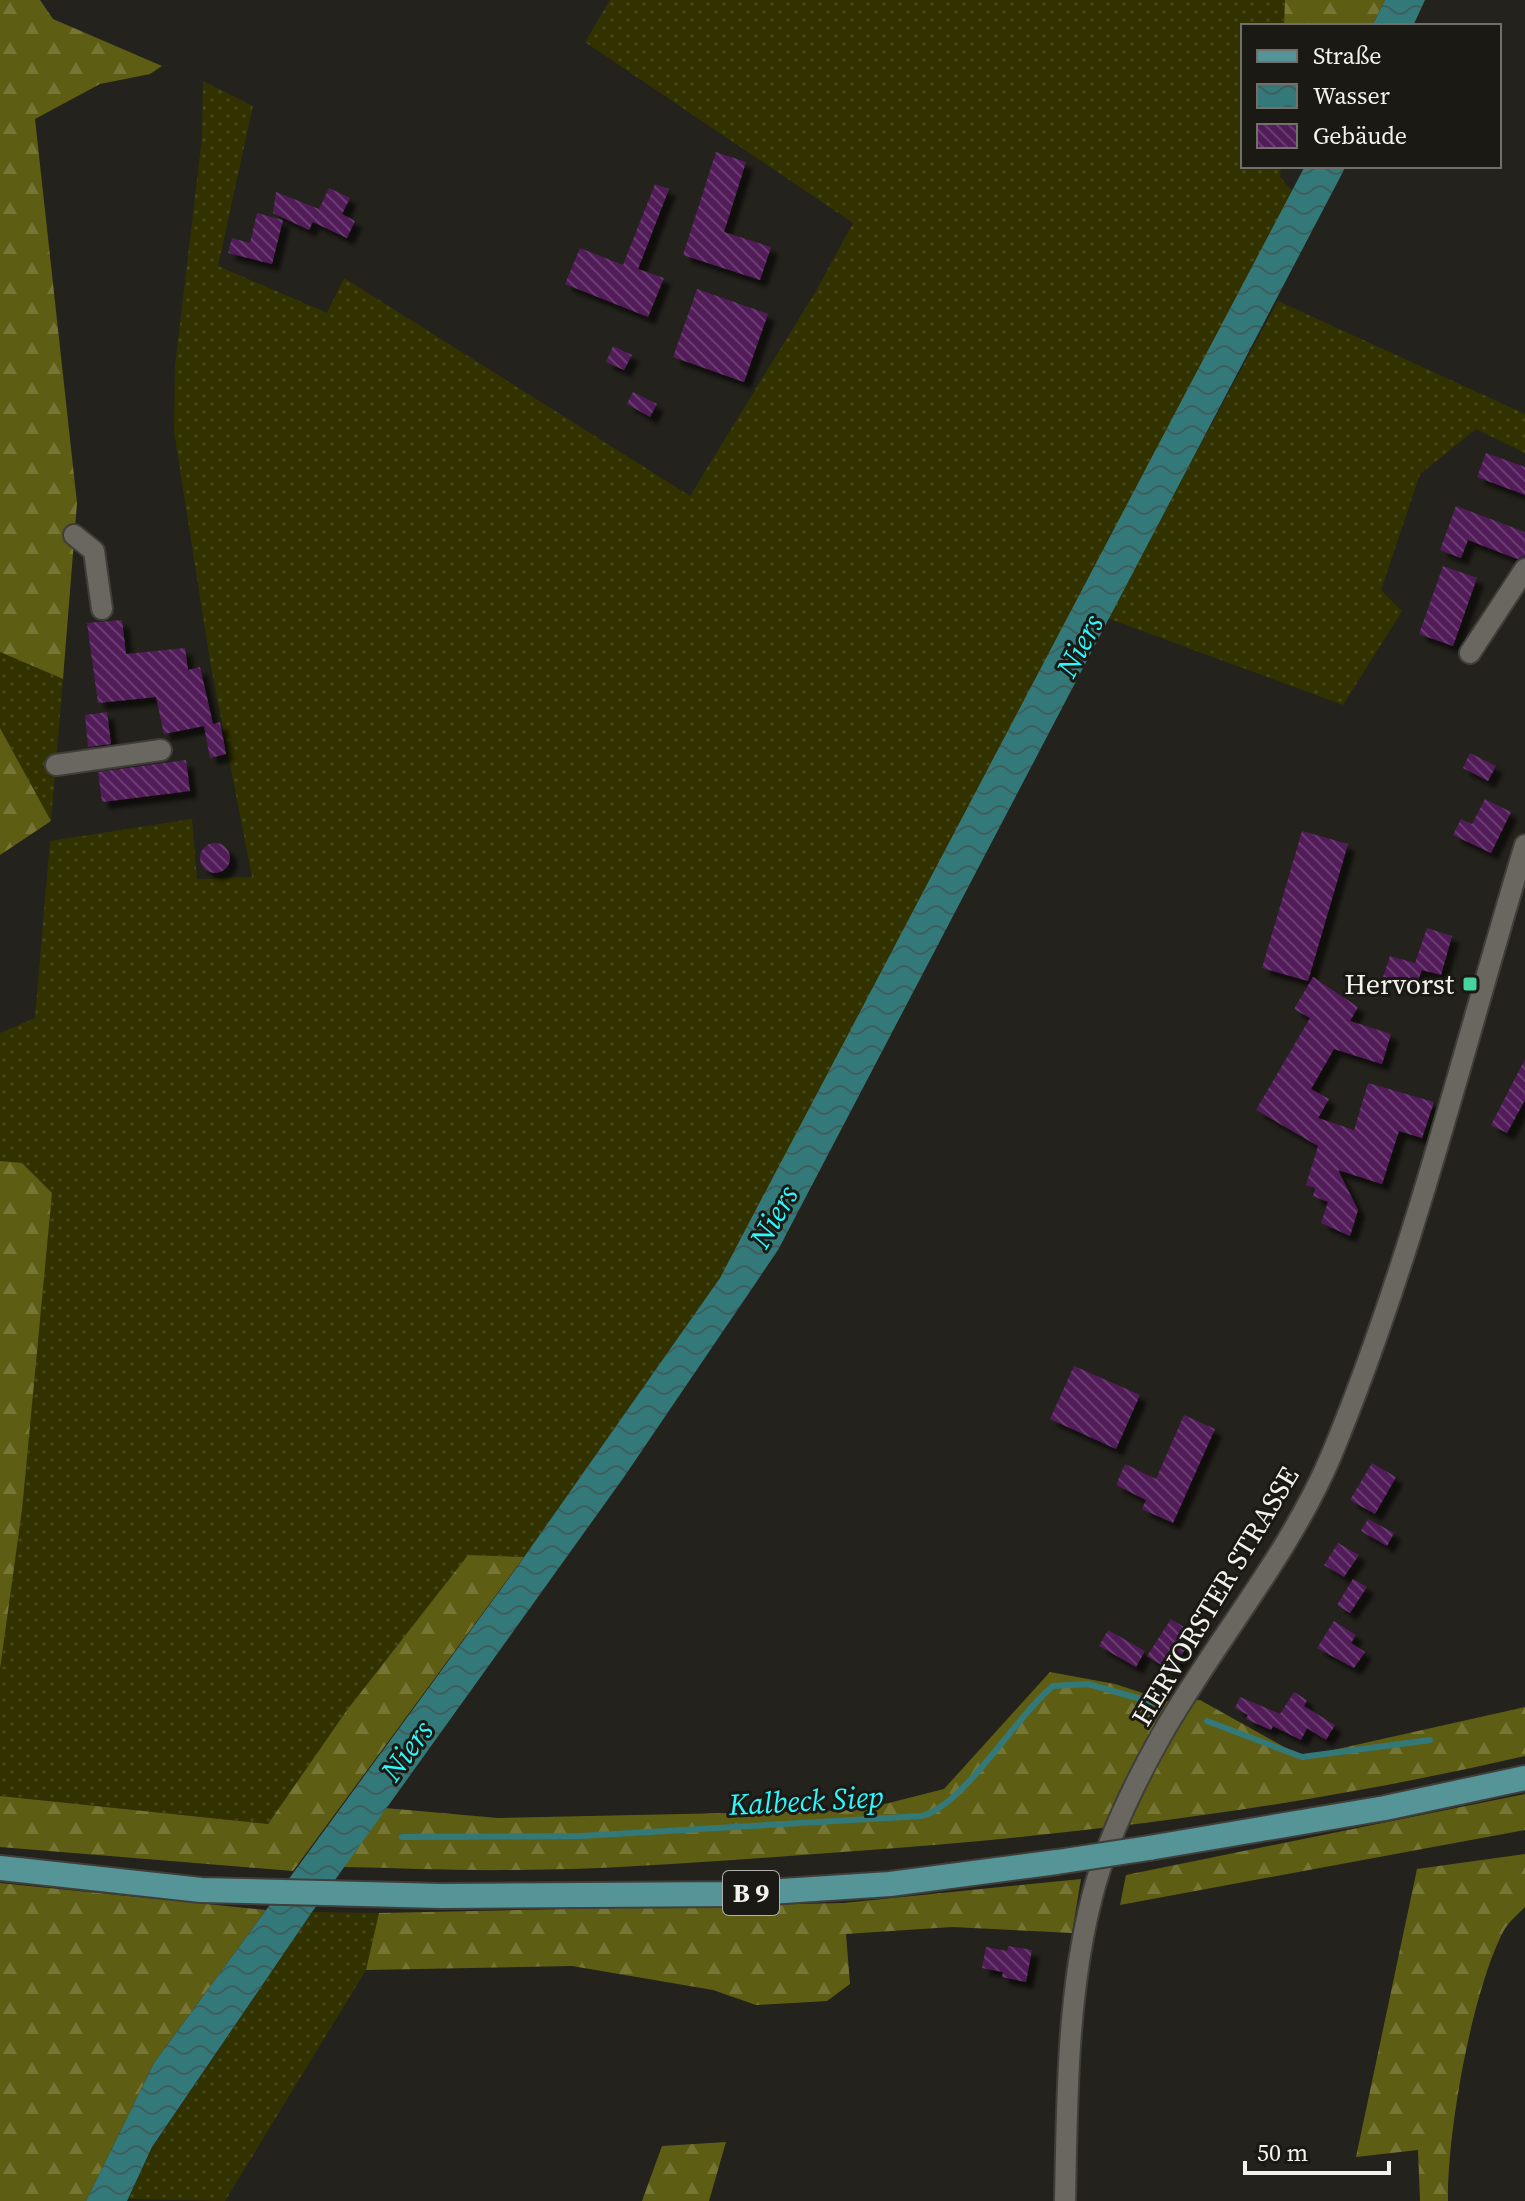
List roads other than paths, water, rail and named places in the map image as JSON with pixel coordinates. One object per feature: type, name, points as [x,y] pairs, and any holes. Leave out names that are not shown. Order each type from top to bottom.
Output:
[{"type":"main road","name":"B 9","points":[[0,1868],[201,1890],[442,1896],[737,1894],[890,1884],[1057,1862],[1385,1808],[1525,1778]]},
{"type":"street","points":[[74,535],[94,551],[102,609]]},
{"type":"street","points":[[1470,653],[1525,569]]},
{"type":"street","points":[[56,765],[161,750]]},
{"type":"street","name":"HERVORSTER STRASSE","points":[[1065,2201],[1077,1967],[1092,1894],[1121,1817],[1161,1736],[1288,1538],[1330,1459],[1381,1326],[1525,845]]},
{"type":"water","points":[[1385,0],[1425,0],[1414,24],[1373,24]]},
{"type":"water","name":"Niers","points":[[1304,168],[1345,168],[778,1250],[624,1477],[312,1912],[152,2147],[127,2201],[86,2201],[154,2063],[515,1570],[720,1278]]},
{"type":"waterway","name":"Kalbeck Siep","points":[[402,1837],[581,1836],[921,1816],[954,1796],[1053,1686],[1088,1684],[1155,1703]]},
{"type":"waterway","name":"Kalbeck Siep","points":[[1207,1721],[1302,1757],[1430,1740]]},
{"type":"place","name":"Hervorst","points":[[1470,984]]}]
